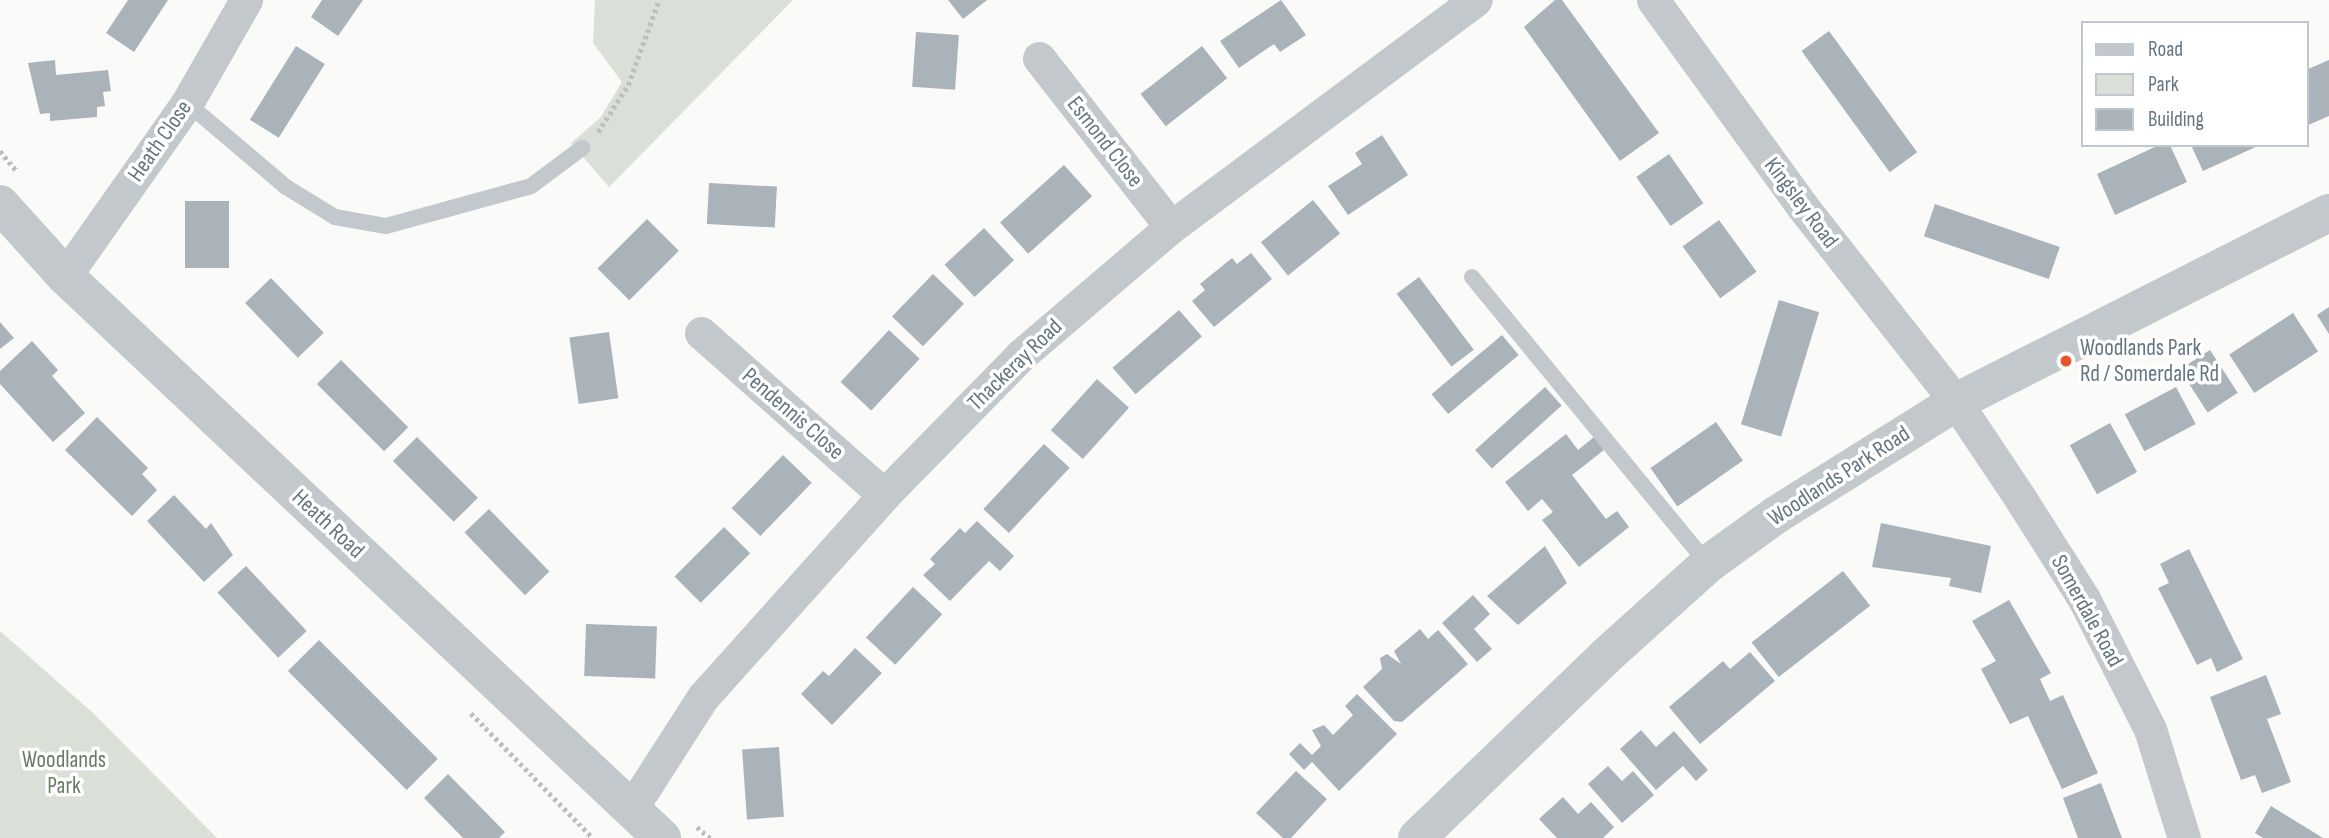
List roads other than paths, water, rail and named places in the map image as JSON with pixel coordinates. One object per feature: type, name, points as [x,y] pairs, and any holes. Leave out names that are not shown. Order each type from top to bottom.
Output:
[{"type":"street","name":"Heath Close","points":[[65,276],[187,103],[246,0]]},
{"type":"street","name":"Thackeray Road","points":[[631,809],[703,697],[884,495],[1021,355],[1171,227],[1476,0]]},
{"type":"street","name":"Kingsley Road","points":[[1653,0],[1802,206],[1956,402]]},
{"type":"street","name":"Esmond Close","points":[[1039,58],[1171,227]]},
{"type":"street","name":"Heath Road","points":[[0,204],[65,276],[662,838]]},
{"type":"street","name":"Woodlands Park Road","points":[[1418,838],[1708,564],[1956,402],[2329,214]]},
{"type":"street","name":"Pendennis Close","points":[[701,333],[884,495]]},
{"type":"street","name":"Somerdale Road","points":[[1956,402],[2084,599],[2150,729],[2184,838]]},
{"type":"lane","points":[[187,103],[286,187],[335,217],[386,226],[531,186],[582,148]]},
{"type":"lane","points":[[1472,277],[1708,564]]},
{"type":"place","name":"Woodlands Park Rd / Somerdale Rd","points":[[2066,361]]},
{"type":"park label","name":"Woodlands Park","points":[[64,773]]}]
